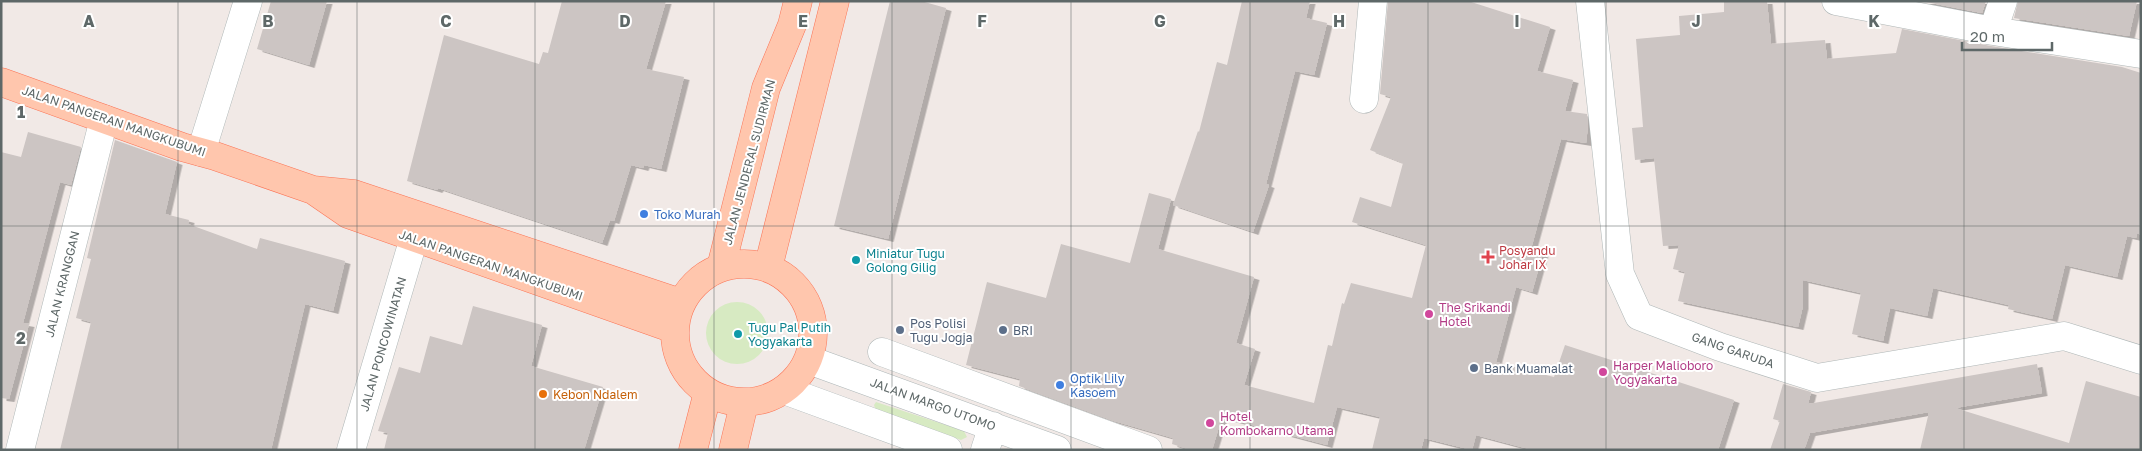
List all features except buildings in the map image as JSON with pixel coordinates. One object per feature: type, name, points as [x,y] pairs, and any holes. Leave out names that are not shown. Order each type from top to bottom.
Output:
[{"type":"main road","name":"JALAN JENDERAL SUDIRMAN","points":[[721,267],[766,88],[792,25],[798,1]]},
{"type":"main road","points":[[768,268],[835,1]]},
{"type":"main road","name":"JALAN PANGERAN MANGKUBUMI","points":[[1,82],[182,147],[313,190],[354,194],[682,303]]},
{"type":"main road","name":"JALAN PANGERAN MANGKUBUMI","points":[[313,190],[348,214],[674,329]]},
{"type":"main road","points":[[745,263],[768,268],[789,280],[804,298],[812,319],[812,341],[809,360],[802,371],[784,390],[766,399],[744,404],[725,401],[696,384],[683,366],[676,344],[674,329],[676,316],[682,303],[700,279],[721,267],[745,263]]},
{"type":"main road","points":[[694,450],[708,392]]},
{"type":"main road","points":[[733,450],[744,404]]},
{"type":"street","points":[[201,152],[248,1]]},
{"type":"street","points":[[1364,99],[1373,1]]},
{"type":"street","name":"GANG GARUDA","points":[[1590,1],[1620,274],[1639,316],[1720,347],[1816,378],[2064,336],[2141,360]]},
{"type":"street","points":[[1836,1],[1993,31],[2141,54]]},
{"type":"street","points":[[1993,31],[2004,1]]},
{"type":"street","name":"JALAN KRANGGAN","points":[[20,450],[104,119]]},
{"type":"street","name":"JALAN PONCOWINATAN","points":[[351,450],[414,238]]},
{"type":"street","points":[[882,352],[1148,450]]},
{"type":"street","name":"JALAN MARGO UTOMO","points":[[809,360],[989,438],[1056,450]]},
{"type":"street","points":[[784,390],[948,450]]},
{"type":"green space","name":"Tugu Pal Putih Yogyakarta","points":[[731,302],[743,302],[759,311],[766,321],[768,333],[766,345],[759,355],[743,364],[731,364],[720,359],[711,350],[706,339],[706,327],[711,316],[720,307]]},
{"type":"green space","points":[[876,402],[964,431],[967,437],[961,440],[876,411],[874,405]]},
{"type":"place","name":"Toko Murah","points":[[644,214]]},
{"type":"place","name":"Posyandu Johar IX","points":[[1488,257]]},
{"type":"place","name":"Miniatur Tugu Golong Gilig","points":[[856,260]]},
{"type":"place","name":"The Srikandi Hotel","points":[[1429,314]]},
{"type":"place","name":"Pos Polisi Tugu Jogja","points":[[900,330]]},
{"type":"place","name":"BRI","points":[[1003,330]]},
{"type":"place","name":"Tugu Pal Putih Yogyakarta","points":[[738,334]]},
{"type":"place","name":"Bank Muamalat","points":[[1474,368]]},
{"type":"place","name":"Harper Malioboro Yogyakarta","points":[[1603,372]]},
{"type":"place","name":"Optik Lily Kasoem","points":[[1060,385]]},
{"type":"place","name":"Kebon Ndalem","points":[[543,394]]},
{"type":"place","name":"Hotel Kombokarno Utama","points":[[1210,423]]}]
